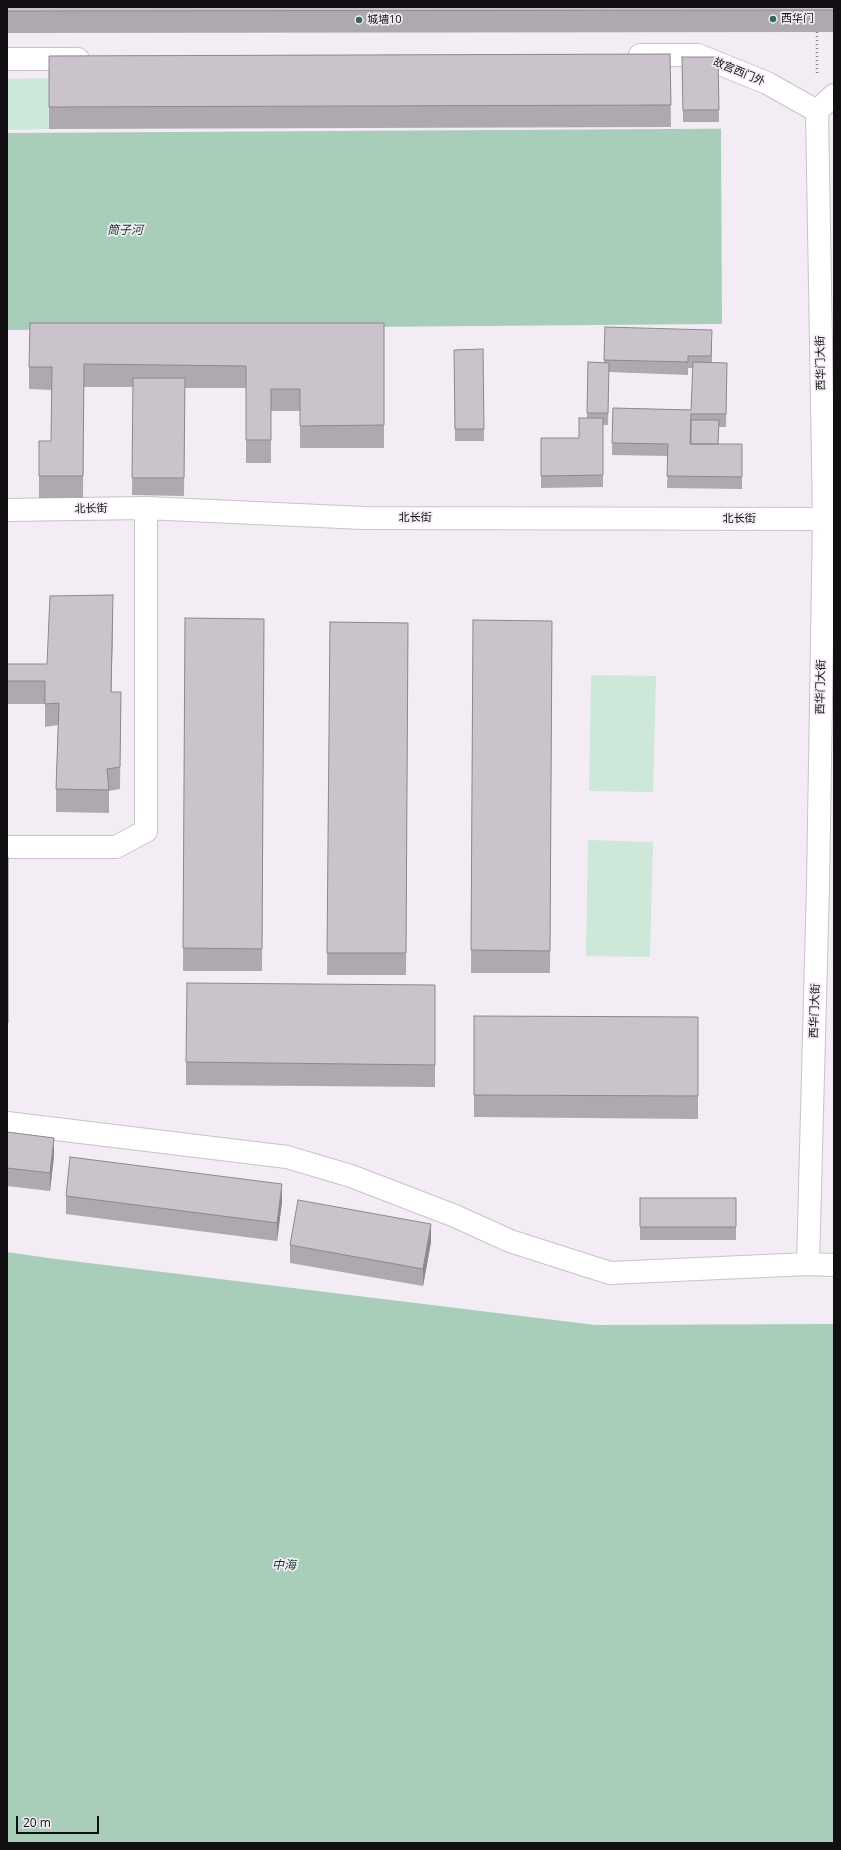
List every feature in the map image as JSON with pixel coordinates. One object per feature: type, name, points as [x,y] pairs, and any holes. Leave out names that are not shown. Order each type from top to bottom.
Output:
[{"type":"street","name":"故宫西门外","points":[[619,55],[698,55],[767,83],[817,111]]},
{"type":"street","points":[[7,59],[94,59]]},
{"type":"street","points":[[817,111],[834,95]]},
{"type":"street","name":"西华门大街","points":[[808,1264],[826,885],[829,519],[820,340],[817,111]]},
{"type":"street","points":[[7,847],[116,847],[146,831],[146,508]]},
{"type":"street","name":"北长街","points":[[7,510],[146,508],[363,518],[829,519]]},
{"type":"street","points":[[7,1123],[287,1158],[351,1176],[455,1216],[510,1241],[610,1273],[808,1264],[834,1265]]},
{"type":"path","points":[[817,32],[817,111]]},
{"type":"shaded area","points":[[49,78],[49,129],[7,130],[7,79]]},
{"type":"shaded area","points":[[591,675],[656,676],[653,792],[589,791]]},
{"type":"shaded area","points":[[588,840],[653,842],[650,957],[586,956]]},
{"type":"water","name":"筒子河","points":[[834,128],[834,323],[7,330],[7,133]]},
{"type":"water","name":"中海","points":[[7,1252],[595,1325],[834,1324],[834,1843],[7,1843]]},
{"type":"pier","points":[[834,126],[834,325],[722,326],[721,127]]},
{"type":"building","points":[[7,7],[834,7],[834,10],[7,11]]},
{"type":"building","points":[[670,54],[671,105],[49,107],[49,56]]},
{"type":"building","points":[[682,57],[718,57],[719,110],[683,110]]},
{"type":"building","points":[[30,323],[384,323],[384,425],[300,426],[300,389],[271,389],[271,440],[246,440],[246,366],[84,364],[83,476],[39,476],[39,441],[51,441],[52,367],[29,367]]},
{"type":"building","points":[[605,327],[712,330],[711,356],[688,356],[688,362],[604,360]]},
{"type":"building","points":[[483,349],[484,429],[455,429],[454,350]]},
{"type":"building","points":[[588,362],[609,363],[608,413],[587,413]]},
{"type":"building","points":[[693,362],[727,363],[726,414],[691,414],[690,444],[742,444],[742,477],[667,476],[668,444],[612,443],[613,408],[691,410]]},
{"type":"building","points":[[133,378],[185,378],[184,478],[132,478]]},
{"type":"building","points":[[579,418],[603,418],[603,475],[541,476],[541,438],[579,438]]},
{"type":"building","points":[[691,420],[719,420],[718,444],[691,444]]},
{"type":"building","points":[[113,595],[111,692],[121,692],[120,767],[107,769],[109,790],[56,789],[59,703],[45,704],[45,681],[7,681],[7,664],[47,664],[50,596]]},
{"type":"building","points":[[185,618],[264,619],[262,949],[183,948]]},
{"type":"building","points":[[473,620],[552,621],[550,951],[471,950]]},
{"type":"building","points":[[330,622],[408,623],[406,953],[327,953]]},
{"type":"building","points":[[8,857],[8,1023],[7,1023]]},
{"type":"building","points":[[187,983],[435,985],[435,1065],[186,1062]]},
{"type":"building","points":[[474,1016],[698,1017],[698,1096],[474,1095]]},
{"type":"building","points":[[7,1132],[54,1138],[50,1173],[7,1168]]},
{"type":"building","points":[[70,1157],[282,1184],[277,1223],[66,1196]]},
{"type":"building","points":[[640,1198],[736,1198],[736,1227],[640,1227]]},
{"type":"building","points":[[298,1200],[431,1224],[423,1269],[290,1245]]},
{"type":"place","name":"西华门","points":[[773,19]]},
{"type":"place","name":"城墙10","points":[[359,20]]}]
